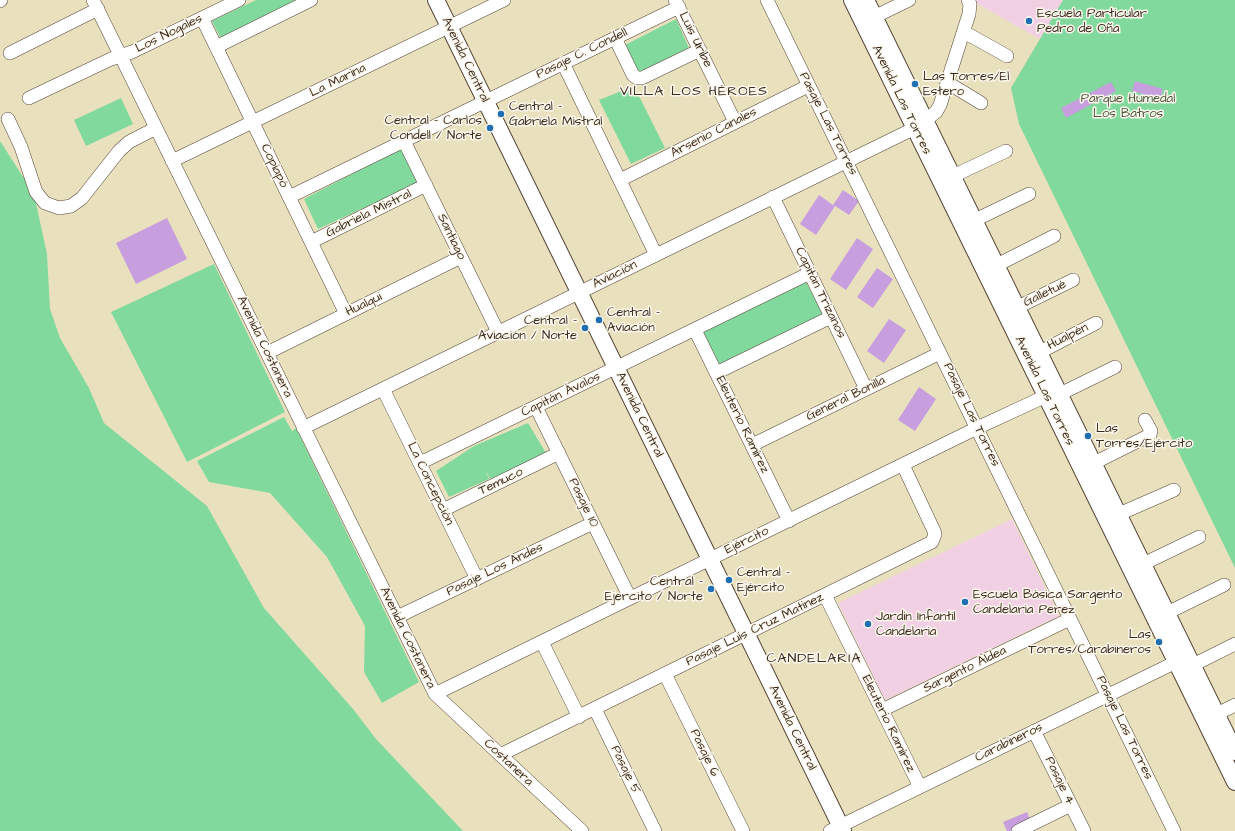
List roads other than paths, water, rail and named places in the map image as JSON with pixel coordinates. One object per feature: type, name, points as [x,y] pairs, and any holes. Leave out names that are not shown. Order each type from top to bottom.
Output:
[{"type":"street","name":"Los Nogales","points":[[29,98],[239,0]]},
{"type":"street","points":[[216,47],[311,0]]},
{"type":"street","name":"Avenida Central","points":[[436,0],[710,559],[838,829]]},
{"type":"street","name":"La Marina","points":[[172,161],[504,0]]},
{"type":"street","name":"Pasaje Las Torres","points":[[766,0],[1174,831]]},
{"type":"street","name":"Avenida Las Torres","points":[[852,0],[920,124],[1186,662],[1217,714],[1235,752]]},
{"type":"street","name":"Avenida Las Torres","points":[[866,0],[920,124],[953,176],[1040,352],[1053,395],[1094,463],[1167,613],[1235,782]]},
{"type":"street","points":[[874,17],[909,0]]},
{"type":"street","name":"Aviación","points":[[303,428],[920,124],[938,109],[964,32],[970,10],[968,0]]},
{"type":"street","name":"Pasaje C. Condell","points":[[485,101],[615,38],[677,3]]},
{"type":"street","name":"Luis Uribe","points":[[677,3],[735,122]]},
{"type":"street","points":[[10,53],[95,4]]},
{"type":"street","name":"Avenida Costanera","points":[[95,4],[435,694]]},
{"type":"street","name":"Copiapó","points":[[202,18],[346,314]]},
{"type":"street","points":[[964,32],[1007,56]]},
{"type":"street","points":[[615,38],[633,75],[640,78],[700,50]]},
{"type":"street","points":[[563,63],[656,255]]},
{"type":"street","points":[[948,83],[981,103]]},
{"type":"street","name":"Arsenio Canales","points":[[620,180],[808,86]]},
{"type":"street","points":[[290,197],[485,101]]},
{"type":"street","points":[[8,119],[21,147],[36,192],[45,203],[59,208],[71,206],[82,198],[119,151],[129,142],[156,128]]},
{"type":"street","name":"Santiago","points":[[404,141],[498,332]]},
{"type":"street","points":[[953,176],[1006,151]]},
{"type":"street","name":"Gabriela Mistral","points":[[311,242],[426,185]]},
{"type":"street","points":[[975,220],[1029,194]]},
{"type":"street","name":"Capitán Trizanos","points":[[773,197],[866,389]]},
{"type":"street","points":[[997,265],[1054,236]]},
{"type":"street","name":"Hualqui","points":[[267,353],[461,257]]},
{"type":"street","name":"Capitán Ávalos","points":[[420,463],[696,330],[810,273]]},
{"type":"street","name":"Galletué","points":[[1018,307],[1073,280]]},
{"type":"street","points":[[716,373],[831,317]]},
{"type":"street","name":"Hualpén","points":[[1040,352],[1096,323]]},
{"type":"street","name":"Eleuterio Ramírez","points":[[696,330],[789,521]]},
{"type":"street","name":"General Bonilla","points":[[752,445],[940,353]]},
{"type":"street","name":"Ejército","points":[[435,694],[977,428],[1115,368]]},
{"type":"street","name":"La Concepción","points":[[383,389],[477,579]]},
{"type":"street","name":"Pasaje 10","points":[[536,407],[630,598]]},
{"type":"street","points":[[1094,463],[1150,435],[1151,431],[1145,420]]},
{"type":"street","name":"Temuco","points":[[443,510],[559,453]]},
{"type":"street","name":"Pasaje Luís Cruz Matinez","points":[[500,756],[929,544],[934,538],[934,531],[903,465]]},
{"type":"street","points":[[1119,514],[1174,490]]},
{"type":"street","name":"Pasaje Los Andes","points":[[396,617],[593,523]]},
{"type":"street","points":[[1143,564],[1199,537]]},
{"type":"street","points":[[1167,613],[1224,585]]},
{"type":"street","name":"Eleuterio Ramírez","points":[[825,595],[920,787]]},
{"type":"street","name":"Sargento Aldea","points":[[882,710],[1070,619]]},
{"type":"street","points":[[542,642],[579,717]]},
{"type":"street","name":"Carabineros","points":[[838,829],[1108,695],[1186,662],[1235,644]]},
{"type":"street","name":"Pasaje 6","points":[[666,674],[743,831]]},
{"type":"street","name":"Costanera","points":[[435,694],[582,831]]},
{"type":"street","points":[[1217,714],[1235,705]]},
{"type":"street","name":"Pasaje 5","points":[[596,709],[655,831]]},
{"type":"street","name":"Pasaje 4","points":[[1034,731],[1084,831]]},
{"type":"street","points":[[1018,831],[1071,805]]},
{"type":"place","name":"Escuela Particular Pedro de Oña","points":[[1029,21]]},
{"type":"place","name":"Las Torres/El Estero","points":[[915,84]]},
{"type":"place","name":"Central - Gabriela Mistral","points":[[501,114]]},
{"type":"place","name":"Central - Carlos Condell / Norte","points":[[490,128]]},
{"type":"place","name":"Central - Aviación","points":[[599,320]]},
{"type":"place","name":"Central - Aviación / Norte","points":[[585,328]]},
{"type":"place","name":"Las Torres/Ejército","points":[[1088,436]]},
{"type":"place","name":"Central - Ejército","points":[[729,580]]},
{"type":"place","name":"Central - Ejercito / Norte","points":[[711,589]]},
{"type":"place","name":"Escuela Básica Sargento Candelaria Perez","points":[[965,602]]},
{"type":"place","name":"Jardín Infantil Candelaria","points":[[868,624]]},
{"type":"place","name":"Las Torres/Carabineros","points":[[1159,642]]},
{"type":"district","name":"VILLA LOS HÉROES","points":[[694,92]]},
{"type":"district","name":"CANDELARIA","points":[[814,659]]},
{"type":"park label","name":"Parque Humedal Los Batros","points":[[1128,106]]}]
